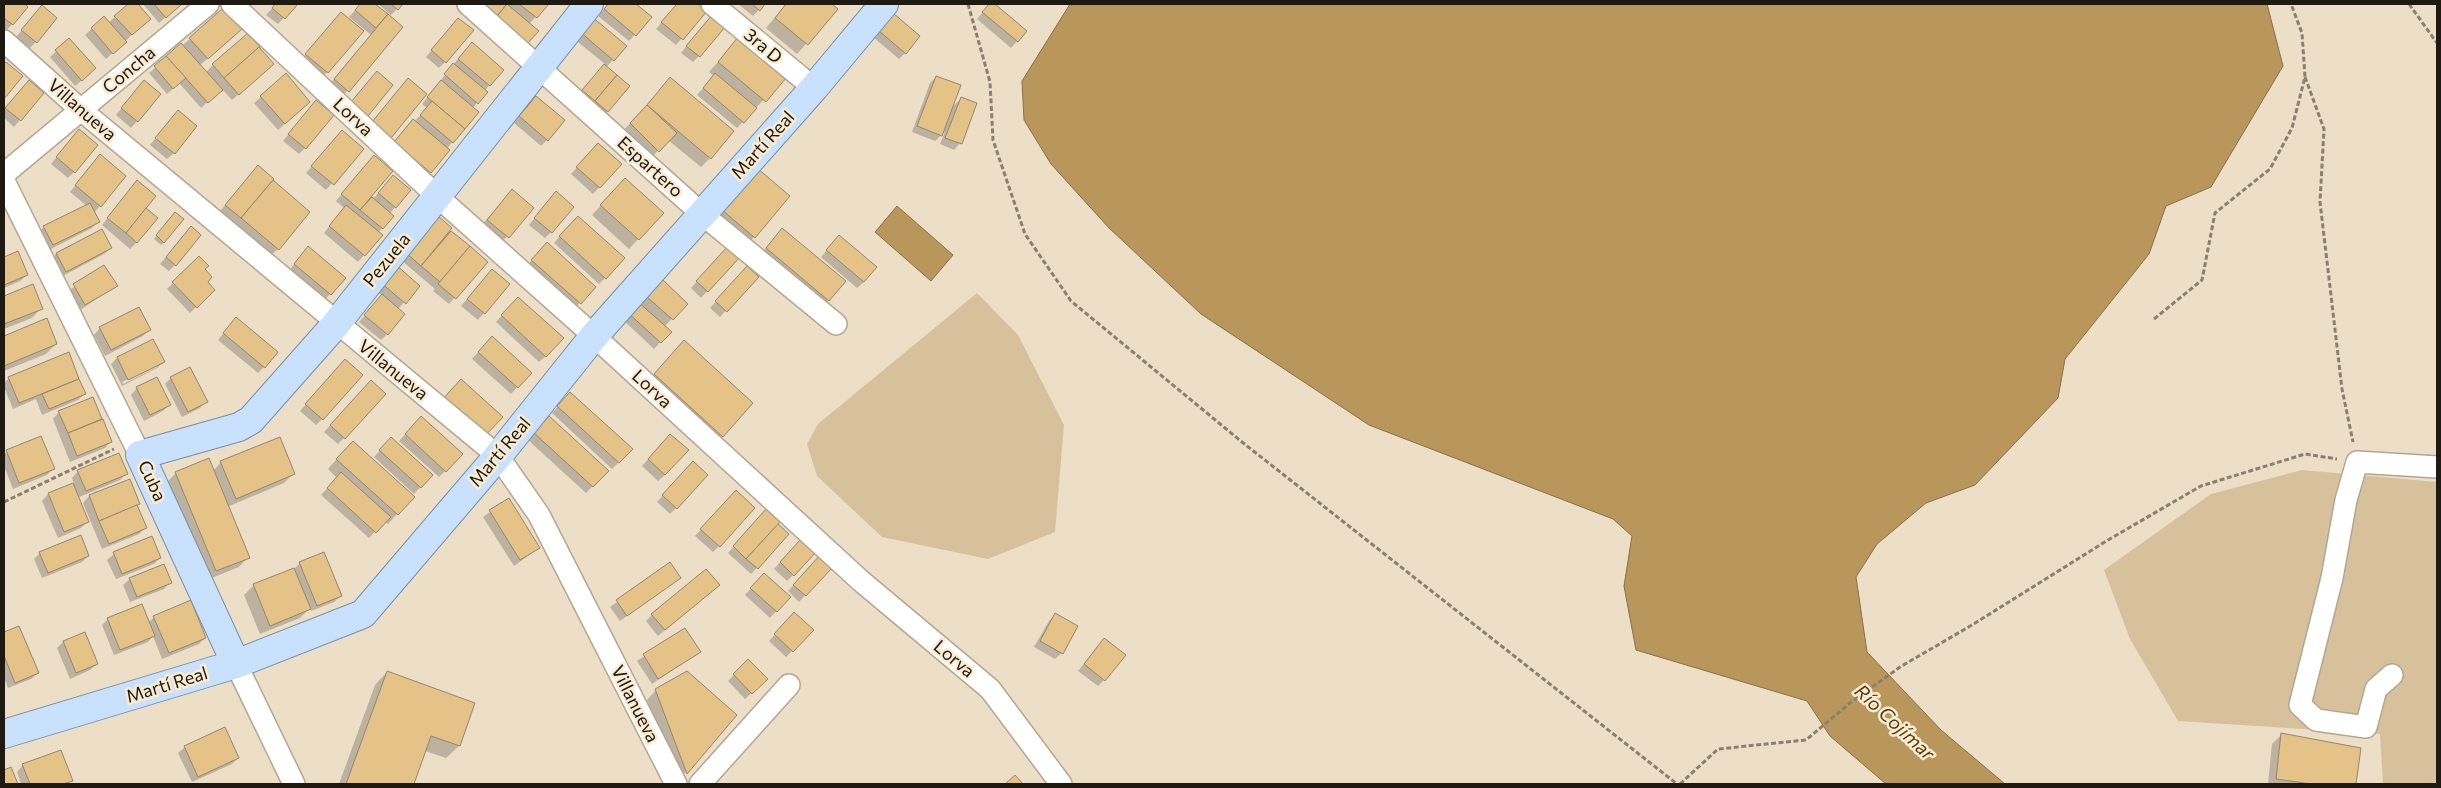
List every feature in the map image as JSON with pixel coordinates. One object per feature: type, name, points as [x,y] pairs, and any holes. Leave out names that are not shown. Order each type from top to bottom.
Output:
[{"type":"main road","name":"Pezuela","points":[[136,447],[239,427],[251,420],[336,324],[589,4]]},
{"type":"main road","name":"Martí Real","points":[[4,734],[236,664],[363,614],[498,456],[594,336],[814,88],[884,4]]},
{"type":"main road","name":"Cuba","points":[[136,447],[236,664]]},
{"type":"street","name":"Concha","points":[[4,174],[208,4]]},
{"type":"street","name":"Lorva","points":[[232,4],[438,197],[594,336],[861,581],[990,689],[1061,784]]},
{"type":"street","name":"Espartero","points":[[468,4],[702,214],[836,324]]},
{"type":"street","name":"3ra D","points":[[712,4],[814,88]]},
{"type":"street","name":"Villanueva","points":[[4,41],[81,110],[336,324],[498,456],[539,515],[676,784]]},
{"type":"street","name":"Cuba","points":[[4,181],[136,447]]},
{"type":"street","points":[[2392,675],[2376,689],[2366,727],[2316,720],[2300,705],[2332,578],[2346,500],[2357,462],[2437,467]]},
{"type":"street","name":"Cuba","points":[[236,664],[294,784]]},
{"type":"street","points":[[700,784],[789,685]]},
{"type":"path","points":[[968,4],[990,82],[992,140],[1025,234],[1071,302],[1242,442],[1678,784],[1718,749],[1806,740],[1850,703],[1900,667],[1972,625],[2108,540],[2201,486],[2305,454],[2357,462],[2342,389],[2320,202],[2324,129],[2305,77],[2302,33],[2290,4]]},
{"type":"path","points":[[2409,4],[2437,43]]},
{"type":"path","points":[[2154,319],[2202,280],[2215,213],[2270,169],[2292,128],[2305,77]]},
{"type":"path","points":[[4,502],[136,447]]},
{"type":"shaded area","points":[[977,293],[1018,335],[1064,425],[1055,532],[988,559],[882,537],[817,476],[807,444],[818,424]]},
{"type":"shaded area","points":[[2302,470],[2437,482],[2437,784],[2383,784],[2380,734],[2178,721],[2130,639],[2104,570],[2211,494]]},
{"type":"water","name":"Río Cojímar","points":[[1070,4],[2267,4],[2283,66],[2211,187],[2166,206],[2149,254],[2065,359],[2058,398],[1975,485],[1926,503],[1877,544],[1856,577],[1867,652],[1941,730],[2005,784],[1886,784],[1830,736],[1807,701],[1636,650],[1624,586],[1632,536],[1613,519],[1369,425],[1201,314],[1109,228],[1051,164],[1024,120],[1022,81]]},
{"type":"water","points":[[897,206],[953,255],[931,281],[875,232]]},
{"type":"building","points":[[4,4],[25,4],[28,7],[13,25],[4,18]]},
{"type":"building","points":[[128,4],[138,4],[151,19],[132,35],[114,16]]},
{"type":"building","points":[[154,4],[182,4],[166,18]]},
{"type":"building","points":[[275,4],[298,4],[285,19],[272,8]]},
{"type":"building","points":[[360,4],[375,4],[388,14],[376,28],[355,10]]},
{"type":"building","points":[[391,4],[403,4],[398,10]]},
{"type":"building","points":[[475,4],[507,4],[494,20]]},
{"type":"building","points":[[507,4],[539,31],[525,46],[494,20]]},
{"type":"building","points":[[519,4],[549,4],[537,18]]},
{"type":"building","points":[[608,4],[636,4],[652,17],[636,36],[604,9]]},
{"type":"building","points":[[677,4],[698,4],[707,11],[683,40],[661,22]]},
{"type":"building","points":[[752,4],[765,4],[760,11]]},
{"type":"building","points":[[786,4],[832,4],[838,9],[808,45],[775,18]]},
{"type":"building","points":[[989,4],[995,4],[1027,31],[1018,42],[982,12]]},
{"type":"building","points":[[42,5],[57,18],[37,43],[21,30]]},
{"type":"building","points":[[223,8],[242,29],[208,59],[189,38]]},
{"type":"building","points":[[341,12],[364,31],[328,73],[305,54]]},
{"type":"building","points":[[893,13],[920,36],[906,54],[878,30]]},
{"type":"building","points":[[388,14],[403,27],[349,92],[334,79]]},
{"type":"building","points":[[712,15],[725,27],[700,57],[686,46]]},
{"type":"building","points":[[104,16],[127,42],[113,54],[91,28]]},
{"type":"building","points":[[591,16],[627,46],[614,61],[579,31]]},
{"type":"building","points":[[458,18],[474,30],[446,63],[431,50]]},
{"type":"building","points":[[248,33],[260,47],[224,78],[212,64]]},
{"type":"building","points":[[738,37],[786,78],[766,102],[718,62]]},
{"type":"building","points":[[69,38],[96,68],[82,81],[55,50]]},
{"type":"building","points":[[472,42],[504,70],[490,86],[458,59]]},
{"type":"building","points":[[181,43],[223,90],[208,103],[166,56]]},
{"type":"building","points":[[259,47],[274,64],[239,95],[224,78]]},
{"type":"building","points":[[166,56],[186,78],[173,89],[154,66]]},
{"type":"building","points":[[6,62],[23,76],[4,99],[4,64]]},
{"type":"building","points":[[453,63],[488,92],[478,104],[444,74]]},
{"type":"building","points":[[604,64],[617,75],[595,101],[582,90]]},
{"type":"building","points":[[377,71],[393,85],[368,116],[351,102]]},
{"type":"building","points":[[286,73],[310,102],[285,124],[260,96]]},
{"type":"building","points":[[715,73],[757,108],[744,123],[703,88]]},
{"type":"building","points":[[617,75],[630,86],[608,112],[595,101]]},
{"type":"building","points":[[936,76],[961,85],[942,136],[917,126]]},
{"type":"building","points":[[670,77],[734,131],[711,159],[647,105]]},
{"type":"building","points":[[408,78],[427,94],[391,138],[372,122]]},
{"type":"building","points":[[29,80],[44,93],[21,121],[5,108]]},
{"type":"building","points":[[144,80],[161,94],[138,122],[121,108]]},
{"type":"building","points":[[441,80],[479,112],[465,129],[427,97]]},
{"type":"building","points":[[536,96],[565,120],[548,141],[519,116]]},
{"type":"building","points":[[961,97],[977,103],[962,144],[945,138]]},
{"type":"building","points":[[316,100],[334,115],[306,149],[288,134]]},
{"type":"building","points":[[432,101],[465,129],[453,143],[420,115]]},
{"type":"building","points":[[647,105],[677,133],[659,152],[630,123]]},
{"type":"building","points":[[178,110],[197,126],[175,154],[155,138]]},
{"type":"building","points":[[413,119],[450,150],[431,173],[394,142]]},
{"type":"building","points":[[79,129],[98,145],[75,173],[56,157]]},
{"type":"building","points":[[342,130],[364,149],[334,185],[311,166]]},
{"type":"building","points":[[598,143],[622,164],[600,188],[576,167]]},
{"type":"building","points":[[100,154],[126,176],[101,207],[75,185]]},
{"type":"building","points":[[374,155],[393,171],[360,210],[341,194]]},
{"type":"building","points":[[258,165],[274,179],[241,218],[225,205]]},
{"type":"building","points":[[757,168],[790,196],[755,238],[722,210]]},
{"type":"building","points":[[393,175],[411,190],[396,208],[378,193]]},
{"type":"building","points":[[625,178],[664,213],[639,240],[600,205]]},
{"type":"building","points":[[137,180],[156,196],[126,233],[107,218]]},
{"type":"building","points":[[273,180],[310,212],[279,250],[241,218]]},
{"type":"building","points":[[512,189],[534,208],[509,238],[487,220]]},
{"type":"building","points":[[556,191],[574,207],[552,233],[534,218]]},
{"type":"building","points":[[372,197],[394,216],[383,229],[360,210]]},
{"type":"building","points":[[90,203],[100,222],[53,245],[43,226]]},
{"type":"building","points":[[346,205],[383,235],[365,256],[329,226]]},
{"type":"building","points":[[146,208],[158,218],[137,243],[126,233]]},
{"type":"building","points":[[175,212],[184,219],[164,243],[156,235]]},
{"type":"building","points":[[438,216],[452,228],[421,266],[406,253]]},
{"type":"building","points":[[578,216],[625,258],[606,279],[559,236]]},
{"type":"building","points":[[191,226],[201,235],[176,266],[166,257]]},
{"type":"building","points":[[782,228],[846,281],[829,301],[766,248]]},
{"type":"building","points":[[102,229],[112,248],[66,272],[56,253]]},
{"type":"building","points":[[451,231],[470,246],[440,282],[421,266]]},
{"type":"building","points":[[839,235],[877,267],[864,282],[826,250]]},
{"type":"building","points":[[547,242],[596,287],[581,304],[531,260]]},
{"type":"building","points":[[308,246],[346,278],[331,295],[294,264]]},
{"type":"building","points":[[470,246],[488,262],[456,299],[438,284]]},
{"type":"building","points":[[728,246],[740,257],[708,292],[696,281]]},
{"type":"building","points":[[18,251],[28,275],[4,285],[4,257]]},
{"type":"building","points":[[199,256],[209,266],[205,269],[212,277],[208,282],[215,290],[197,308],[172,282]]},
{"type":"building","points":[[104,265],[118,286],[85,305],[73,284]]},
{"type":"building","points":[[396,265],[420,286],[406,304],[381,283]]},
{"type":"building","points":[[747,266],[759,277],[727,312],[715,301]]},
{"type":"building","points":[[492,269],[510,284],[485,314],[467,299]]},
{"type":"building","points":[[662,279],[688,304],[673,320],[646,296]]},
{"type":"building","points":[[33,284],[43,309],[4,324],[4,296]]},
{"type":"building","points":[[382,294],[405,314],[388,335],[364,315]]},
{"type":"building","points":[[518,297],[564,338],[546,357],[501,315]]},
{"type":"building","points":[[636,300],[672,332],[661,343],[626,311]]},
{"type":"building","points":[[139,307],[151,330],[111,350],[99,327]]},
{"type":"building","points":[[236,317],[278,352],[265,368],[223,333]]},
{"type":"building","points":[[47,318],[57,344],[4,366],[4,336]]},
{"type":"building","points":[[492,336],[532,373],[518,388],[478,352]]},
{"type":"building","points":[[153,339],[165,362],[128,380],[117,357]]},
{"type":"building","points":[[684,340],[753,403],[723,437],[654,374]]},
{"type":"building","points":[[69,352],[79,379],[19,403],[8,377]]},
{"type":"building","points":[[345,359],[363,375],[323,420],[305,404]]},
{"type":"building","points":[[190,367],[208,402],[188,412],[170,377]]},
{"type":"building","points":[[157,377],[171,405],[150,415],[136,387]]},
{"type":"building","points":[[79,379],[86,394],[49,409],[42,394]]},
{"type":"building","points":[[461,379],[503,417],[483,438],[441,401]]},
{"type":"building","points":[[371,380],[386,394],[345,439],[330,425]]},
{"type":"building","points":[[570,392],[633,449],[619,463],[557,406]]},
{"type":"building","points":[[93,397],[102,419],[68,433],[58,411]]},
{"type":"building","points":[[421,416],[463,454],[446,472],[405,434]]},
{"type":"building","points":[[549,416],[609,471],[593,487],[534,433]]},
{"type":"building","points":[[103,419],[112,442],[77,456],[68,433]]},
{"type":"building","points":[[670,434],[689,450],[665,475],[648,459]]},
{"type":"building","points":[[41,436],[55,469],[19,483],[6,450]]},
{"type":"building","points":[[280,437],[295,474],[236,499],[220,461]]},
{"type":"building","points":[[391,437],[433,475],[421,488],[379,450]]},
{"type":"building","points":[[353,441],[415,497],[398,515],[336,459]]},
{"type":"building","points":[[119,453],[128,474],[86,491],[77,470]]},
{"type":"building","points":[[209,458],[250,558],[216,571],[175,472]]},
{"type":"building","points":[[693,461],[708,475],[677,509],[662,495]]},
{"type":"building","points":[[341,472],[391,517],[376,533],[327,488]]},
{"type":"building","points":[[130,479],[140,504],[99,521],[89,495]]},
{"type":"building","points":[[73,483],[89,522],[64,532],[48,493]]},
{"type":"building","points":[[736,490],[755,508],[720,547],[700,529]]},
{"type":"building","points":[[509,498],[540,548],[520,560],[489,510]]},
{"type":"building","points":[[137,505],[147,528],[109,544],[99,521]]},
{"type":"building","points":[[766,509],[780,522],[746,559],[733,546]]},
{"type":"building","points":[[778,524],[789,534],[758,569],[746,559]]},
{"type":"building","points":[[81,535],[89,556],[48,573],[39,552]]},
{"type":"building","points":[[152,536],[161,558],[122,574],[113,552]]},
{"type":"building","points":[[801,539],[816,552],[794,576],[780,562]]},
{"type":"building","points":[[324,552],[342,596],[317,606],[299,562]]},
{"type":"building","points":[[820,555],[833,567],[806,596],[793,585]]},
{"type":"building","points":[[670,562],[681,578],[627,616],[616,600]]},
{"type":"building","points":[[164,564],[172,583],[137,597],[129,578]]},
{"type":"building","points":[[294,568],[311,609],[270,626],[253,584]]},
{"type":"building","points":[[706,569],[720,585],[665,630],[651,614]]},
{"type":"building","points":[[764,573],[791,597],[777,612],[750,588]]},
{"type":"building","points":[[191,600],[206,638],[169,653],[153,616]]},
{"type":"building","points":[[142,604],[155,636],[120,650],[107,618]]},
{"type":"building","points":[[794,612],[814,630],[793,652],[774,634]]},
{"type":"building","points":[[1055,613],[1078,626],[1063,654],[1040,641]]},
{"type":"building","points":[[19,626],[39,673],[15,683],[4,656],[4,632]]},
{"type":"building","points":[[685,628],[701,652],[658,679],[643,654]]},
{"type":"building","points":[[85,632],[98,664],[76,673],[63,641]]},
{"type":"building","points":[[1104,638],[1126,655],[1105,681],[1084,664]]},
{"type":"building","points":[[748,659],[768,679],[752,694],[733,674]]},
{"type":"building","points":[[387,671],[475,703],[460,746],[431,736],[414,784],[346,784]]},
{"type":"building","points":[[687,671],[737,715],[687,774],[655,689]]},
{"type":"building","points":[[225,727],[239,758],[198,777],[184,746]]},
{"type":"building","points":[[2281,733],[2361,748],[2356,784],[2311,784],[2276,779]]},
{"type":"building","points":[[61,750],[73,781],[63,784],[30,784],[22,764]]},
{"type":"building","points":[[11,767],[18,784],[4,784],[4,770]]},
{"type":"building","points":[[1015,775],[1023,784],[1005,784]]}]
